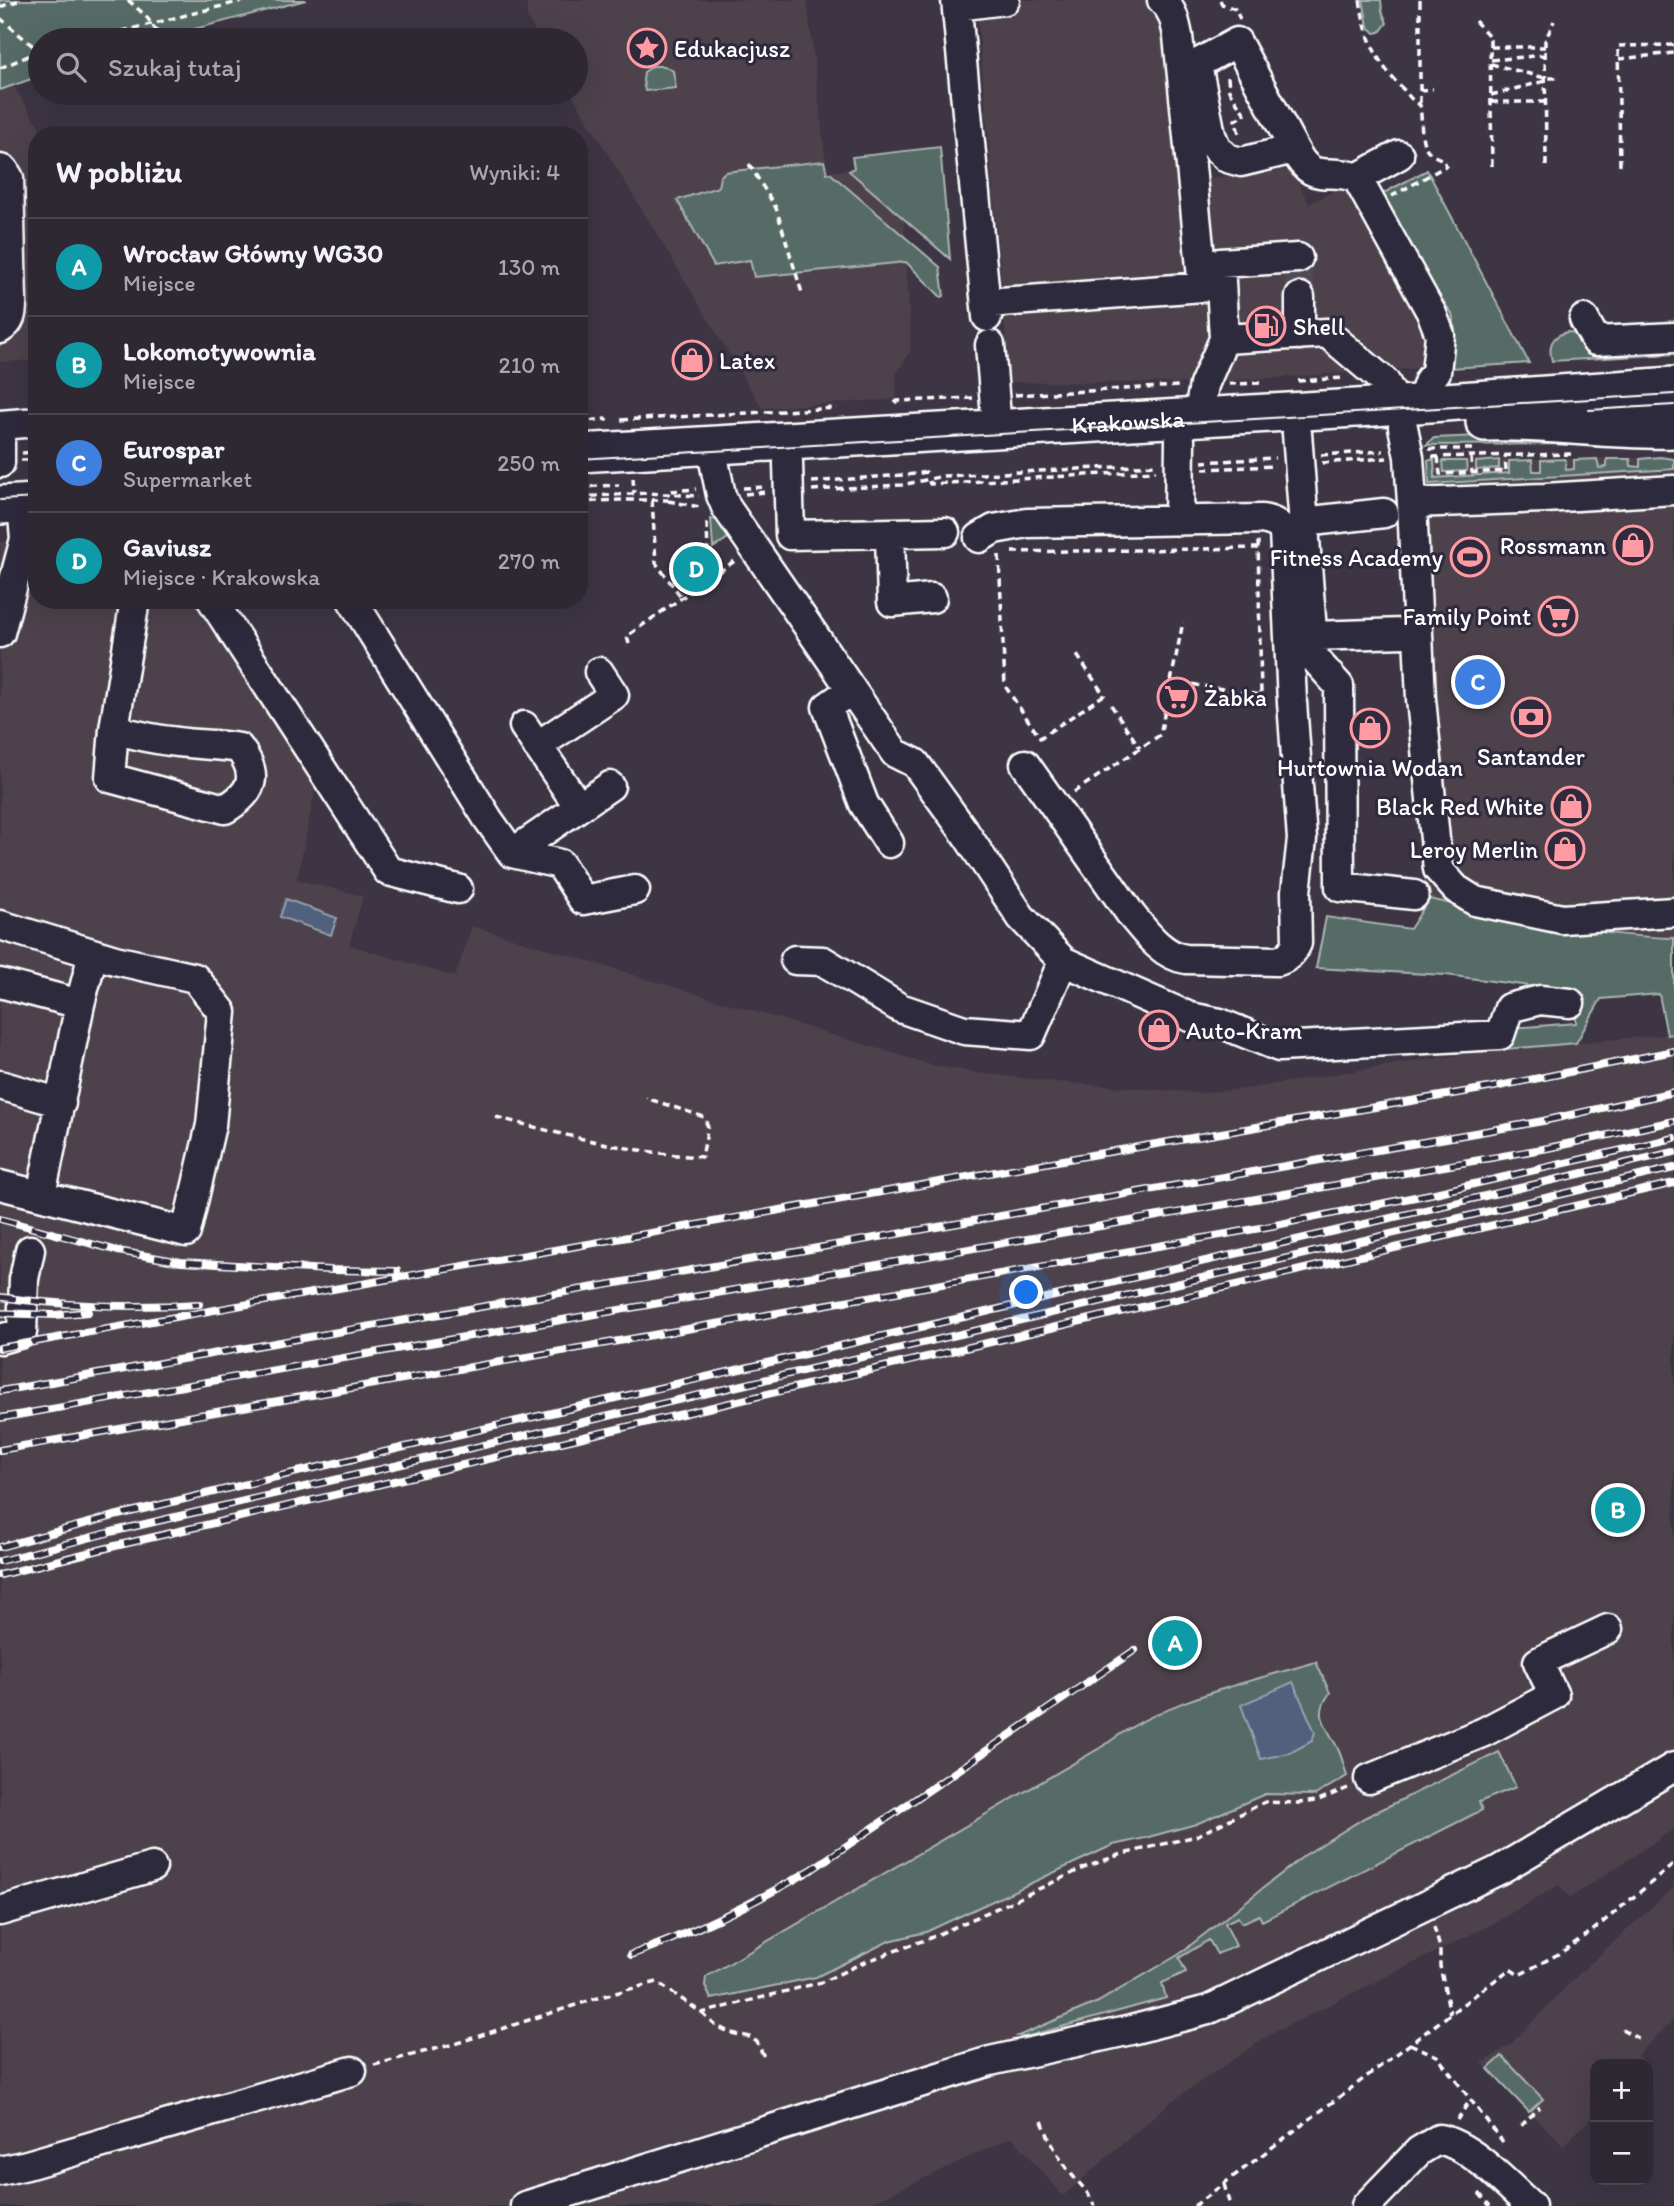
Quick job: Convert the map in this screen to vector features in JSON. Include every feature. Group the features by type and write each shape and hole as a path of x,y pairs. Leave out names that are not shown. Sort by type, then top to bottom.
{"main road":[{"name":"Krakowska","path":"588,475 715,485 788,483 1183,434 1413,422 1674,386"},
{"name":"Krakowska","path":"588,452 1002,412 1296,449 1413,422 1500,439 1674,429"}],"street":[{"path":"1002,412 988,321 957,3 1005,0"},
{"path":"988,321 1203,287 1178,36 1175,18 1170,7 1162,0"},
{"path":"1294,149 1305,168 1318,174 1348,174 1357,178 1432,314 1440,335 1413,422 1409,457 1421,699 1438,869 1456,890 1475,901 1562,919 1674,912"},
{"path":"1357,178 1399,155"},
{"path":"0,169 4,170 9,178 12,317 0,329"},
{"path":"1180,521 1183,434 1224,340 1220,264 1298,258"},
{"path":"1300,297 1300,335"},
{"path":"1584,319 1596,341 1674,337"},
{"path":"1224,340 1327,333 1385,382 1413,422"},
{"path":"1500,439 1540,412 1674,405"},
{"path":"0,463 0,425 28,423"},
{"path":"1296,449 1314,658 1339,686 1340,887 1414,895"},
{"path":"788,483 790,535 945,532"},
{"path":"715,485 726,507 895,753 915,763 1021,917 1063,961 1190,1017 1220,1023 1279,1047 1500,1035 1509,1008 1540,1000 1570,1003"},
{"path":"1412,503 1545,499 1674,490"},
{"path":"0,633 25,539 14,498"},
{"path":"1303,522 1384,513"},
{"path":"989,545 994,529 1027,523 1262,519 1275,522 1284,531 1302,839 1296,892 1297,943 1294,950 1289,957 1278,961 1177,958 1151,938 1132,916 1025,764"},
{"path":"890,534 892,602 932,597"},
{"path":"114,729 146,738 239,748 248,761 252,776 251,787 244,797 225,809 110,778 114,729 134,609"},
{"path":"218,609 388,871 458,889"},
{"path":"358,609 512,853 560,864 583,900 635,890"},
{"path":"1312,636 1404,633"},
{"path":"579,807 530,736 614,695 600,672"},
{"path":"851,690 827,707 864,804 889,843"},
{"path":"512,853 610,786"},
{"path":"0,925 93,954 195,978 222,1013 211,1125 186,1232 0,1185"},
{"path":"41,1195 80,1004 93,954"},
{"path":"795,960 823,961 900,1008 964,1030 1031,1035 1063,961"},
{"path":"0,982 80,1004"},
{"path":"0,1085 61,1103"},
{"path":"0,1339 22,1333 24,1279 30,1250"},
{"path":"1369,1779 1484,1732 1554,1695 1538,1662 1608,1629"},
{"path":"525,2206 990,2061 1208,2010 1499,1870 1674,1767"},
{"path":"0,1911 152,1867"},
{"path":"0,2171 352,2071"},
{"path":"1366,2206 1419,2151 1439,2139 1448,2141 1473,2156 1531,2206"}],"path":[{"path":"0,7 20,0"},
{"path":"128,0 155,28"},
{"path":"140,28 246,0"},
{"path":"1360,0 1372,47 1388,75 1420,105"},
{"path":"1372,207 1446,166 1444,160 1430,156 1425,149 1420,105 1420,0"},
{"path":"0,18 28,41"},
{"path":"1475,21 1490,37 1492,166"},
{"path":"1546,166 1545,41 1555,21"},
{"path":"1620,165 1618,46 1674,45"},
{"path":"1490,47 1545,47"},
{"path":"1619,59 1674,53"},
{"path":"1490,62 1545,55"},
{"path":"0,68 28,56"},
{"path":"1490,62 1545,80"},
{"path":"1228,75 1229,91 1245,114 1235,120 1239,133"},
{"path":"1491,95 1561,78"},
{"path":"1420,90 1433,89"},
{"path":"1491,102 1545,102"},
{"path":"749,164 776,208 802,293"},
{"path":"1297,381 1355,377"},
{"path":"1226,384 1274,383"},
{"path":"895,403 978,398"},
{"path":"642,418 785,410"},
{"path":"1002,412 1296,449 1413,422"},
{"path":"588,421 607,421"},
{"path":"1413,422 1438,457 1440,474 1506,471 1500,439"},
{"path":"1316,463 1413,422"},
{"path":"743,494 788,483 902,485 1183,434"},
{"path":"1438,457 1471,456 1500,439 1572,455 1579,451"},
{"path":"1471,456 1472,473"},
{"path":"1203,469 1277,466"},
{"path":"929,481 930,484 1160,471"},
{"path":"588,497 715,485 927,474"},
{"path":"633,481 634,494"},
{"path":"671,491 715,485"},
{"path":"588,487 619,486"},
{"path":"652,500 656,563 682,598"},
{"path":"588,501 669,500 707,508"},
{"path":"707,518 708,554 721,570"},
{"path":"1171,681 1261,695 1258,531"},
{"path":"989,545 1005,686 1040,738 1104,695 1077,655"},
{"path":"629,644 627,636 754,548"},
{"path":"1010,552 1258,548"},
{"path":"1055,805 1160,735 1183,622"},
{"path":"1111,705 1140,748"},
{"path":"496,1118 589,1142 675,1156 702,1157 708,1126 704,1117 646,1098"},
{"path":"702,2013 821,1982 862,1963 930,1938 1086,1867 1119,1855 1196,1836 1265,1802 1315,1801 1369,1779"},
{"path":"1194,2206 1510,1969 1519,1975 1562,1952 1674,1864"},
{"path":"1440,1948 1440,1966 1450,2014"},
{"path":"352,2071 454,2044 657,1982 715,2025 731,2033 750,2037 757,2042 765,2059"},
{"path":"1622,2029 1640,2039"},
{"path":"1410,2044 1437,2056 1503,2142"},
{"path":"1521,2126 1540,2107"},
{"path":"1042,2121 1049,2140 1092,2198 1094,2206"},
{"path":"1224,2184 1230,2206"},
{"path":"1472,2185 1490,2206"}],"shaded area":[{"path":"527,0 807,0 827,172 901,164 911,349 896,375 896,399 762,408 578,105 588,105 588,28 533,28 527,18"},
{"path":"976,0 1179,0 1200,179 1291,169 1309,204 1347,184 1425,330 1424,368 1190,383 1010,382"},
{"path":"14,87 38,126 28,126 28,360 0,362 0,91"},
{"path":"1674,459 1674,940 1502,930 1426,903 1397,460"},
{"path":"28,541 28,609 209,609 318,775 297,880 363,896 349,945 455,977 472,926 932,1065 1056,1082 1200,1093 1245,1089 1506,1049 1674,1034 1674,1829 1570,1898 1559,1885 1492,1924 1269,2035 1169,2103 1063,2196 1012,2137 864,2206 0,2206 0,542"},
{"path":"1674,1887 1674,2019 1637,2056 1641,2059 1590,2059 1590,2119 1563,2146 1482,2063 1510,2045 1580,1973"}],"green space":[{"path":"0,0 306,0 198,28 28,28 28,80 0,90"},
{"path":"1363,0 1381,0 1387,23 1380,32 1375,33 1368,26"},
{"path":"653,66 664,66 673,71 676,88 645,91 644,72"},
{"path":"940,147 950,259 849,171 854,168 852,157"},
{"path":"824,161 827,173 940,267 944,296 941,297 906,262 754,277 750,260 714,266 677,200 718,187 720,177 725,172"},
{"path":"1427,170 1529,363 1451,368 1449,358 1455,332 1452,314 1432,285 1382,194"},
{"path":"1567,332 1674,344 1674,354 1552,361 1552,342 1557,336"},
{"path":"1479,436 1573,444 1426,445 1434,438"},
{"path":"1565,459 1566,470 1574,469 1574,460 1597,459 1599,468 1607,467 1607,459 1630,459 1631,466 1640,467 1640,459 1674,459 1674,469 1429,484 1428,460 1434,460 1435,478 1509,473 1509,461 1532,460 1533,471 1541,471 1541,460"},
{"path":"1499,460 1499,468 1476,470 1476,462"},
{"path":"1443,461 1466,461 1467,471 1444,472"},
{"path":"711,519 717,520 731,536 713,548"},
{"path":"1429,899 1582,929 1674,938 1674,1034 1667,1035 1659,994 1601,999 1576,1043 1506,1049 1512,1028 1576,1023 1575,992 1446,975 1316,968 1326,917 1410,929"},
{"path":"1316,1662 1330,1693 1322,1708 1322,1715 1347,1776 1315,1795 1265,1794 1196,1824 1113,1845 926,1932 889,1941 816,1977 711,1999 705,1986 706,1977 1105,1745 1128,1729 1206,1694"},
{"path":"1499,1752 1516,1787 1479,1802 1482,1810 1262,1921 1259,1915 1242,1923 1238,1917 1225,1923 1236,1946 1217,1954 1209,1940 1179,1958 1186,1972 1162,1983 1166,1998 1025,2037 1018,2036 1098,2002 1178,1955 1305,1855 1364,1818"},
{"path":"1502,2056 1543,2099 1529,2112 1488,2069"}],"water":[{"path":"286,899 337,918 331,935 280,917"},
{"path":"1293,1682 1315,1732 1312,1741 1290,1753 1261,1759 1241,1705"}],"tunnel":[{"path":"1298,258 1300,297"}],"tram line":[{"path":"588,458 1674,394"},
{"path":"1589,410 1674,405"},
{"path":"0,500 28,498"}],"railway":[{"path":"0,1348 1097,1154 1494,1087 1674,1051"},
{"path":"0,1391 1543,1121 1674,1092"},
{"path":"0,1418 1548,1148 1674,1121"},
{"path":"0,1450 1266,1227 1435,1193 1674,1138"},
{"path":"0,1547 276,1477 1674,1152"},
{"path":"0,1561 115,1531 1674,1168"},
{"path":"0,1575 1674,1183"},
{"path":"0,1219 118,1251 181,1262 397,1271"},
{"path":"0,1297 100,1305 199,1304"},
{"path":"0,1313 55,1315 88,1312"},
{"path":"631,1955 723,1917 811,1870 1135,1650"}],"place":[{"name":"Edukacjusz","path":"647,48"},
{"name":"Shell","path":"1266,326"},
{"name":"Latex","path":"692,360"},
{"name":"Rossmann","path":"1633,545"},
{"name":"Fitness Academy","path":"1470,557"},
{"name":"Gaviusz","path":"696,569"},
{"name":"Family Point","path":"1558,616"},
{"name":"Eurospar","path":"1478,682"},
{"name":"Żabka","path":"1177,697"},
{"name":"Santander","path":"1531,717"},
{"name":"Hurtownia Wodan","path":"1370,728"},
{"name":"Black Red White","path":"1571,806"},
{"name":"Leroy Merlin","path":"1565,849"},
{"name":"Auto-Kram","path":"1159,1030"},
{"name":"Lokomotywownia","path":"1618,1510"},
{"name":"Wrocław Główny WG30","path":"1175,1643"}]}
